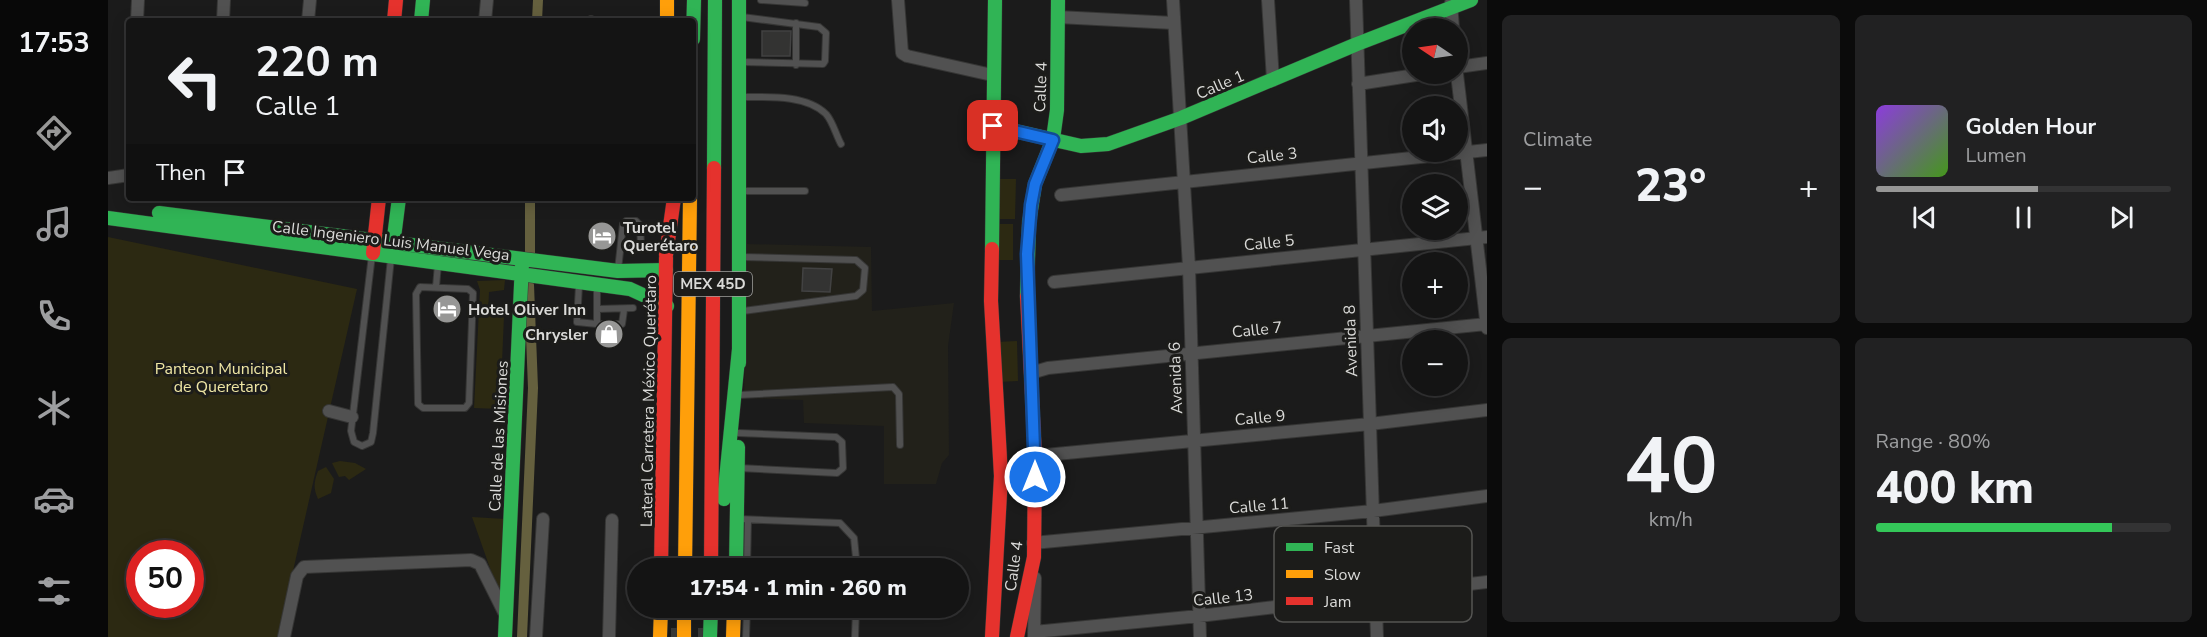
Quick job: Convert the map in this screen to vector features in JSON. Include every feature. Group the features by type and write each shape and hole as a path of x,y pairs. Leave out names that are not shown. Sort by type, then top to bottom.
{"main road":[{"path":"394,18 396,0"},
{"path":"421,18 423,0"},
{"path":"667,0 667,18"},
{"path":"688,0 691,18"},
{"path":"694,0 694,18"},
{"name":"MEX 45D","path":"712,558 715,0"},
{"path":"739,0 738,468 743,519 742,558"},
{"name":"Calle 4","path":"992,637 1001,476 991,301 992,75 995,0"},
{"name":"Calle 4","path":"1017,637 1034,550 1035,456 1027,293 1029,223 1035,184 1053,140 1057,110 1058,0"},
{"name":"Calle 1","path":"993,126 1094,147 1181,118 1451,4 1471,0"},
{"path":"373,248 379,201"},
{"path":"392,250 399,201"},
{"name":"Lateral Carretera México Querétaro","path":"661,558 667,306 666,201"},
{"path":"666,255 674,201"},
{"name":"MEX 45D","path":"685,558 690,201"},
{"name":"Calle Ingeniero Luis Manuel Vega","path":"108,206 373,248"},
{"name":"Calle Ingeniero Luis Manuel Vega","path":"108,218 392,250 523,258 618,271 666,270"},
{"name":"Calle Ingeniero Luis Manuel Vega","path":"392,250 438,263 630,289 667,306"},
{"name":"Calle de las Misiones","path":"505,637 523,258"},
{"path":"714,558 725,493 739,349"},
{"path":"661,618 661,637 671,636"},
{"path":"684,618 684,637"},
{"path":"710,637 711,618"},
{"path":"719,637 733,637 734,618"}],"street":[{"path":"137,18 138,0"},
{"path":"223,18 224,0"},
{"path":"308,18 310,0"},
{"path":"485,18 487,0"},
{"path":"898,0 903,53 907,56 992,75"},
{"name":"Avenida 6","path":"1173,0 1186,181 1200,637"},
{"path":"1268,0 1273,80"},
{"name":"Avenida 8","path":"1356,0 1374,526"},
{"path":"1058,17 1174,23"},
{"path":"1468,66 1487,63"},
{"path":"1358,84 1402,77"},
{"name":"Calle 3","path":"1468,153 1487,150"},
{"name":"Calle 3","path":"1061,195 1402,159"},
{"path":"1468,159 1482,238 1487,325"},
{"path":"108,178 126,175"},
{"name":"Calle 5","path":"1054,282 1364,248 1482,238"},
{"name":"Calle 7","path":"1031,373 1048,368 1190,352 1367,334 1487,325"},
{"name":"Calle 9","path":"1035,456 1194,439 1370,424 1487,410"},
{"path":"329,411 352,417"},
{"name":"Calle 11","path":"1034,550 1197,527 1373,511 1487,496"},
{"path":"536,637 543,519"},
{"path":"609,637 612,520"},
{"path":"1034,550 1036,586 1034,634"},
{"name":"Calle de las Misiones","path":"284,637 297,576 304,567 474,561 483,568 506,615"},
{"name":"Calle 13","path":"1472,584 1487,582"},
{"name":"Calle 13","path":"1034,634 1274,608"},
{"name":"Avenida 8","path":"1377,622 1377,637"}],"lane":[{"path":"761,0 805,3"},
{"path":"738,62 823,64 826,33 819,27 739,17"},
{"path":"796,23 796,65"},
{"path":"739,97 766,97 814,105 828,116 841,144"},
{"path":"739,191 805,191"},
{"path":"618,271 623,224 626,221 636,221 640,225 642,243 639,246 621,247"},
{"path":"373,248 351,431 354,442 362,446 371,442 392,250"},
{"path":"739,257 856,260 865,268 863,290 856,297 739,311"},
{"path":"436,287 438,263"},
{"path":"579,282 577,321 622,324 624,310"},
{"path":"597,284 597,324"},
{"path":"420,287 436,287 468,289 473,293 469,403 465,408 423,408 418,404 416,294 420,287"},
{"path":"597,309 633,308"},
{"path":"739,394 892,387 899,394 900,445"},
{"path":"738,433 836,437 843,441 843,468 837,473 738,468"},
{"path":"743,519 840,523 854,538 856,558"},
{"path":"746,637 747,618"},
{"path":"855,637 856,618"}],"shaded area":[{"path":"747,244 871,247 872,311 954,303 948,346 949,455 942,463 936,484 884,484 884,426 804,423 803,400 744,398"}],"green space":[{"path":"998,179 1016,179 1015,219 998,219"},
{"path":"998,224 1013,224 1013,260 997,260"},
{"name":"Panteon Municipal de Queretaro","path":"108,237 357,289 278,637 108,637"},
{"path":"505,280 504,290 489,292 488,313 504,316 500,409 474,408 480,290 477,281"},
{"path":"1017,341 1018,381 998,382 996,342"},
{"path":"340,461 355,463 366,469 349,480 345,476 339,477 332,463"},
{"path":"326,467 334,479 331,493 318,499 315,488 316,478 318,471"},
{"path":"472,517 505,519 503,588 497,588"}],"building":[{"path":"762,31 791,31 790,56 762,56"},
{"path":"803,268 832,269 830,292 802,291"}],"waterway":[{"path":"537,18 538,0"},
{"path":"530,201 530,253"},
{"path":"522,637 533,388 529,285"}],"tunnel":[{"path":"671,637 719,637"}],"traffic: fast":[{"path":"421,18 423,0"},
{"path":"694,0 694,18"},
{"path":"714,168 715,0"},
{"path":"739,0 739,363"},
{"path":"992,249 995,0"},
{"path":"1027,296 1029,223 1035,184 1053,139 1057,110 1058,0"},
{"path":"993,126 1081,146 1108,144 1181,118 1357,44 1471,0"},
{"path":"392,253 399,201"},
{"path":"159,213 618,271 666,270"},
{"path":"108,218 630,289 667,306"},
{"path":"505,637 522,263"},
{"path":"724,499 739,349"},
{"path":"736,558 738,447"},
{"path":"710,637 711,618"}],"traffic: slow":[{"path":"667,0 667,18"},
{"path":"685,558 690,201"},
{"path":"660,637 661,618"},
{"path":"684,618 684,637"},
{"path":"733,637 734,618"}],"traffic: jam":[{"path":"394,18 396,0"},
{"path":"711,558 714,168"},
{"path":"373,253 379,201"},
{"path":"666,255 674,201"},
{"path":"992,249 991,301 1001,476 992,637"},
{"path":"661,558 666,258"},
{"path":"1017,637 1034,557 1035,456 1027,296"}],"place":[{"name":"Turotel Querétaro","path":"602,236"},
{"name":"Hotel Oliver Inn","path":"447,309"},
{"name":"Chrysler","path":"609,334"}],"route":[{"path":"993,126 1053,140 1035,184 1027,254 1035,477"}]}
